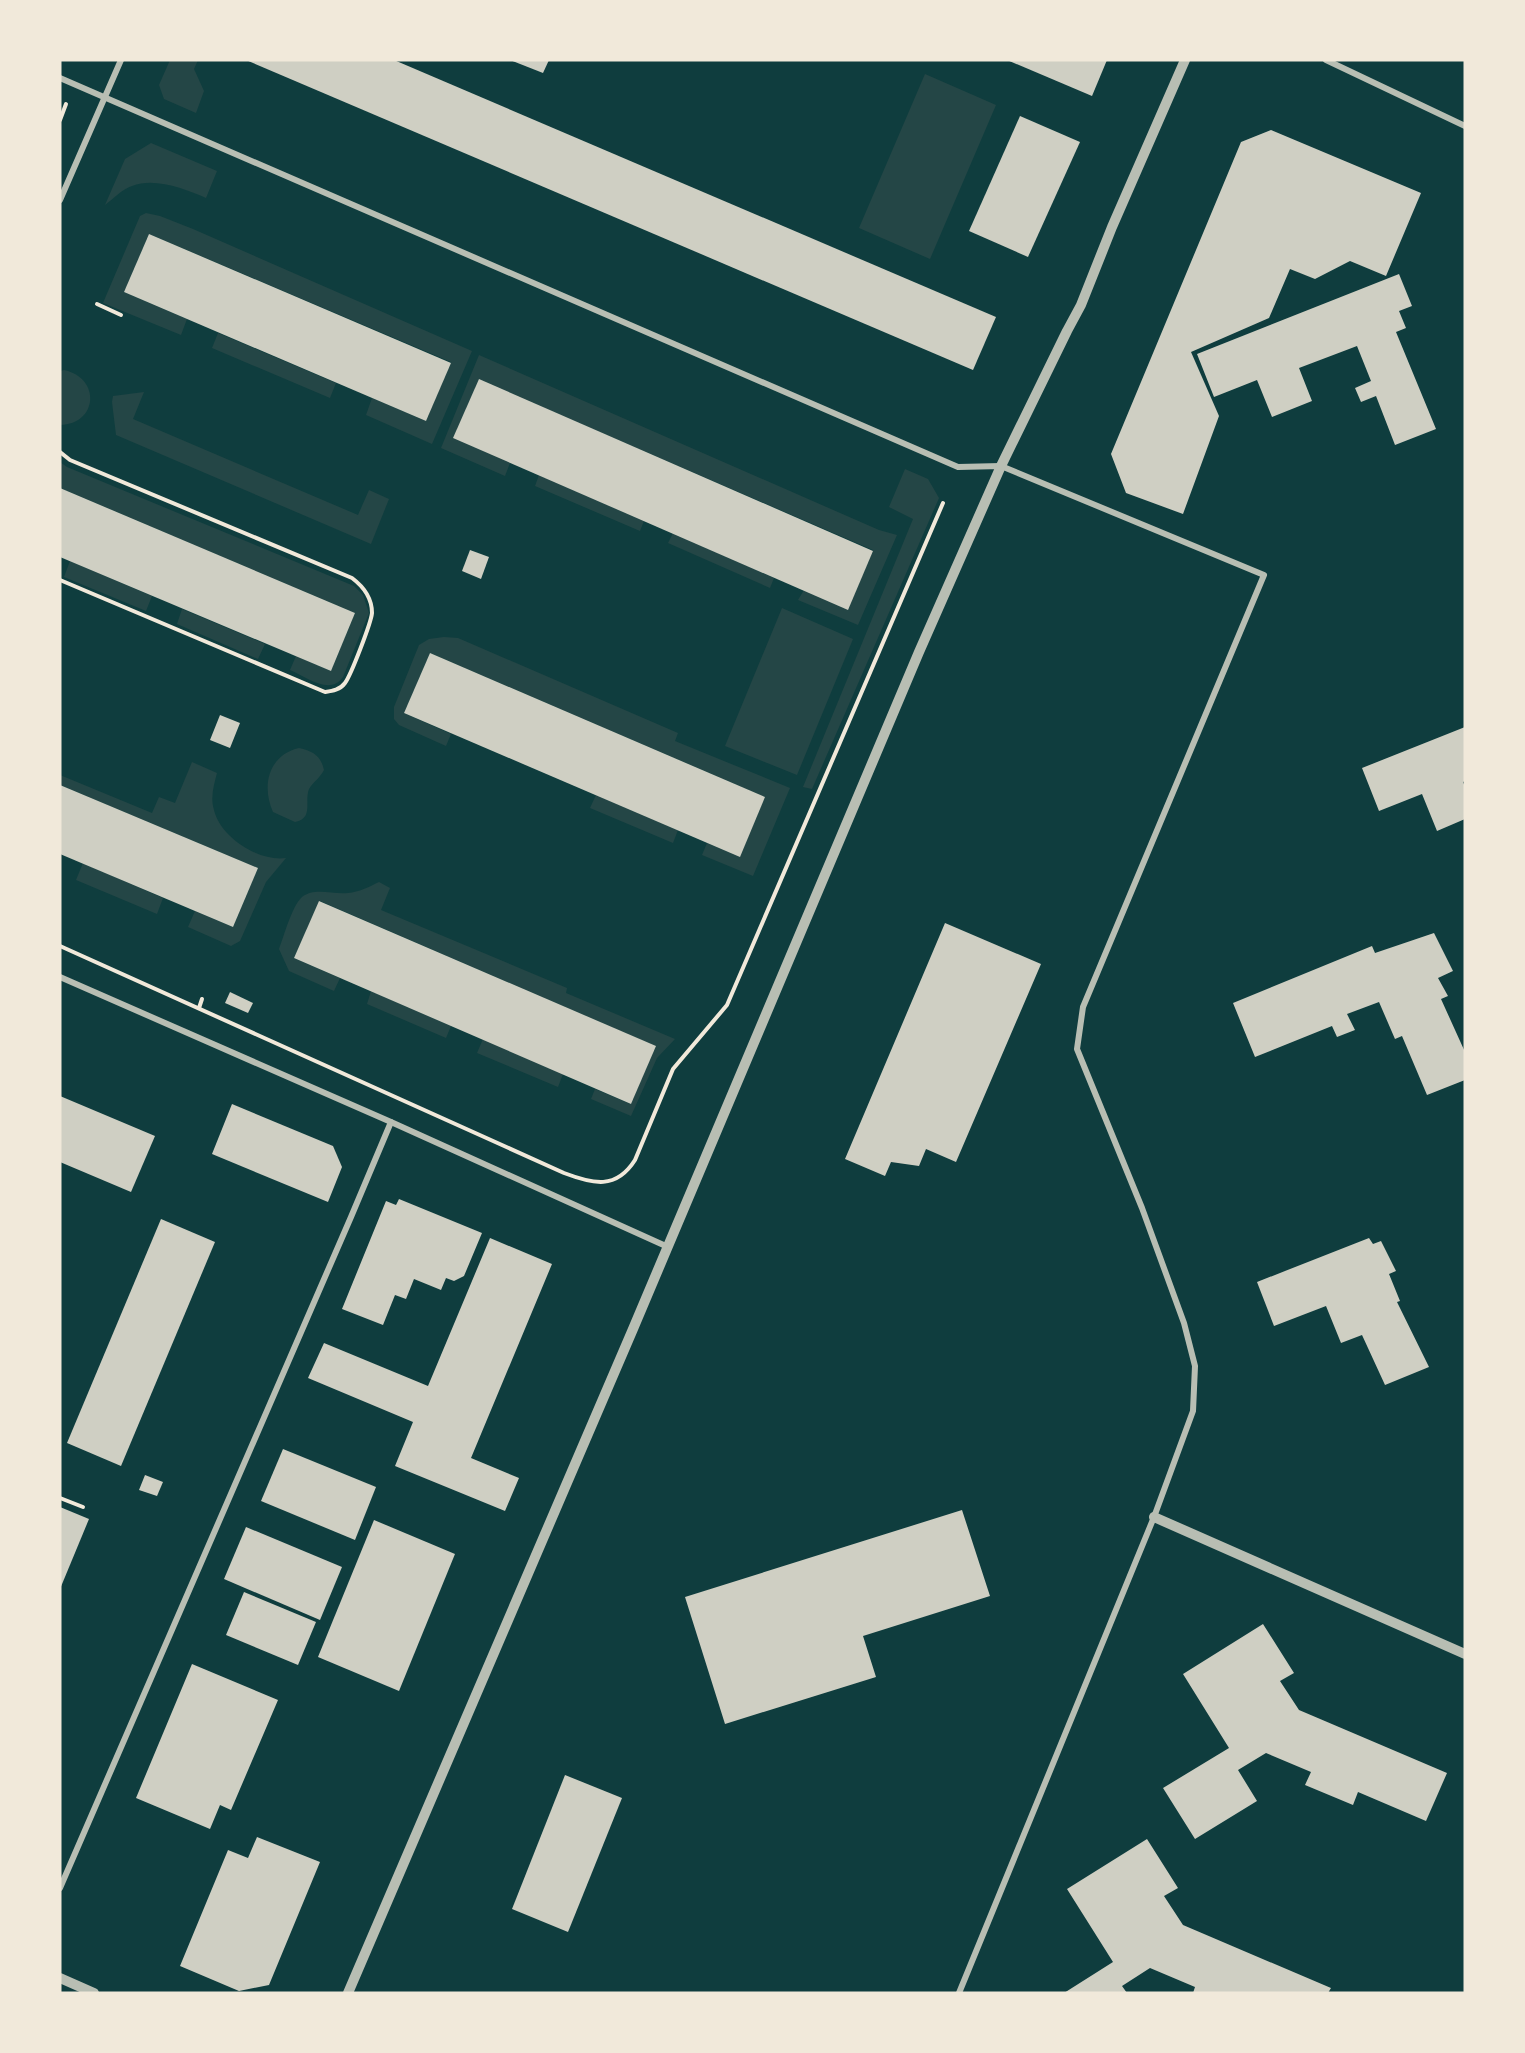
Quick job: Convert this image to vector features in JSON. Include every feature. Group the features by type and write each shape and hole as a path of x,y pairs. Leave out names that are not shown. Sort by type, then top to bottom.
{"street":[{"path":"60,200 121,60"},
{"path":"348,1993 668,1247 919,652 1001,466 1066,331 1081,305 1112,227 1185,60"},
{"path":"1326,60 1465,126"},
{"path":"60,78 958,467 1001,466 1264,575 1083,1006 1077,1049 1146,1219 1184,1323 1195,1366 1193,1411 1154,1517 959,1993"},
{"path":"60,977 391,1122 668,1247"},
{"path":"60,1887 391,1122"},
{"path":"1154,1517 1465,1654"},
{"path":"60,1978 94,1993"}],"path":[{"path":"60,120 66,104"},
{"path":"97,304 121,315"},
{"path":"60,452 70,460 352,578 364,586 372,614 345,683 337,690 325,692 60,580"},
{"path":"60,946 564,1173 585,1181 601,1183 620,1175 635,1160 673,1070 727,1005 943,503"},
{"path":"199,1008 202,999"},
{"path":"60,1498 83,1507"}],"shaded area":[{"path":"170,60 198,60 194,69 204,91 196,113 164,99 159,85"},
{"path":"925,74 996,105 930,259 859,228"},
{"path":"151,143 217,171 206,198 179,188 150,183 128,187 105,205 125,159"},
{"path":"146,213 193,229 472,351 432,444 366,415 372,398 426,421 451,362 149,234 124,292 187,319 181,335 103,303 140,216"},
{"path":"218,333 336,383 330,398 212,348"},
{"path":"479,355 879,530 897,535 858,625 798,600 804,590 848,609 873,550 479,380 510,463 505,476 441,448"},
{"path":"64,370 76,375 84,382 89,391 90,400 88,409 82,417 73,423 60,425 60,371"},
{"path":"144,392 133,419 358,515 369,490 389,499 371,544 116,435 113,396"},
{"path":"60,462 67,467 354,586 363,595 369,613 343,677 332,685 325,685 290,670 296,656 331,671 355,613 60,488"},
{"path":"905,469 928,479 939,498 812,789 803,787 913,519 889,507"},
{"path":"539,475 644,521 640,531 535,486"},
{"path":"673,533 774,578 770,588 668,543"},
{"path":"70,561 152,596 146,611 64,577"},
{"path":"782,608 853,639 797,775 725,746"},
{"path":"182,609 265,644 258,659 177,624"},
{"path":"458,638 678,733 675,741 790,788 753,876 702,855 707,843 740,856 765,797 430,653 404,713 451,734 446,746 399,725 394,719 394,707 419,645 429,639"},
{"path":"299,748 316,755 324,770 309,789 304,817 295,822 273,812 269,802 268,782 274,764 281,757"},
{"path":"192,762 217,773 213,805 218,820 232,838 253,852 275,858 286,858 266,882 240,941 231,946 188,927 195,911 233,927 258,868 60,785 60,775 152,813 159,797 175,803"},
{"path":"596,795 678,830 673,843 590,808"},
{"path":"83,863 163,898 157,914 76,880"},
{"path":"379,882 390,888 381,910 567,988 566,993 675,1039 657,1058 631,1116 591,1099 595,1089 631,1104 655,1046 320,901 294,958 340,978 334,991 289,971 279,949 292,914 302,897 313,892 352,892"},
{"path":"371,991 451,1026 446,1038 367,1004"},
{"path":"483,1039 563,1074 558,1087 477,1053"}],"building":[{"path":"246,60 394,60 996,317 973,370"},
{"path":"510,60 549,60 543,73"},
{"path":"1007,60 1107,60 1092,96"},
{"path":"1020,116 1080,142 1028,257 969,231"},
{"path":"1271,130 1421,193 1386,276 1350,261 1315,279 1290,269 1269,318 1191,352 1219,416 1183,514 1126,493 1111,454 1241,142"},
{"path":"149,234 451,363 426,421 124,292"},
{"path":"1399,274 1412,306 1399,311 1406,328 1396,332 1436,429 1395,445 1376,396 1361,402 1355,388 1371,381 1357,346 1299,368 1312,401 1272,417 1257,380 1214,397 1197,354"},
{"path":"479,379 873,551 848,610 453,438"},
{"path":"60,488 355,613 331,671 60,557"},
{"path":"470,550 489,557 481,579 462,571"},
{"path":"430,653 765,797 740,857 404,713"},
{"path":"220,715 240,723 230,748 210,740"},
{"path":"1465,727 1465,781 1463,782 1465,819 1437,831 1422,794 1379,811 1362,768"},
{"path":"60,785 258,868 233,927 60,854"},
{"path":"319,901 656,1046 631,1104 294,958"},
{"path":"945,923 1041,964 956,1162 926,1149 919,1166 891,1162 885,1176 845,1159"},
{"path":"1434,933 1453,971 1438,978 1448,996 1441,999 1465,1052 1465,1080 1427,1095 1402,1036 1395,1039 1379,1002 1347,1014 1355,1030 1337,1037 1332,1026 1255,1057 1233,1003 1372,946 1375,953"},
{"path":"230,992 253,1003 248,1013 225,1003"},
{"path":"60,1096 155,1136 131,1192 60,1162"},
{"path":"232,1104 333,1146 342,1167 328,1202 212,1154"},
{"path":"399,1199 482,1233 464,1276 454,1281 446,1278 441,1290 414,1279 406,1299 395,1295 383,1325 342,1309 386,1201 396,1205"},
{"path":"161,1219 215,1242 121,1466 67,1443"},
{"path":"490,1238 552,1264 471,1458 519,1478 505,1511 395,1466 413,1422 308,1378 324,1343 428,1386"},
{"path":"1369,1238 1373,1244 1381,1241 1396,1271 1389,1274 1400,1301 1397,1302 1429,1367 1385,1385 1362,1335 1341,1343 1326,1306 1274,1326 1257,1282"},
{"path":"283,1449 376,1487 355,1540 261,1501"},
{"path":"145,1475 163,1482 157,1496 139,1490"},
{"path":"60,1507 89,1519 60,1589"},
{"path":"962,1510 990,1596 863,1636 876,1677 725,1724 685,1597"},
{"path":"374,1520 455,1554 399,1691 318,1657"},
{"path":"246,1527 342,1567 320,1620 224,1579"},
{"path":"244,1592 316,1622 298,1665 226,1635"},
{"path":"1263,1624 1294,1673 1280,1681 1299,1710 1447,1773 1426,1821 1358,1792 1353,1805 1305,1785 1311,1772 1266,1753 1238,1770 1257,1801 1195,1839 1163,1788 1229,1748 1183,1674"},
{"path":"192,1664 278,1700 231,1810 220,1805 210,1829 136,1798"},
{"path":"565,1775 622,1798 568,1932 512,1909"},
{"path":"257,1837 320,1862 269,1985 239,1991 180,1966 228,1850 248,1858"},
{"path":"1147,1839 1178,1888 1164,1896 1183,1925 1331,1988 1328,1993 1193,1993 1195,1987 1150,1968 1122,1986 1127,1993 1064,1993 1113,1962 1067,1889"}]}
